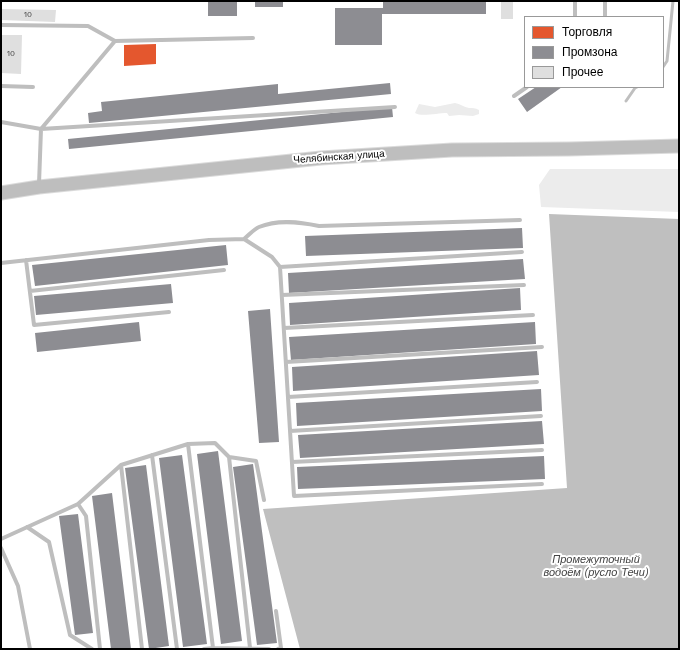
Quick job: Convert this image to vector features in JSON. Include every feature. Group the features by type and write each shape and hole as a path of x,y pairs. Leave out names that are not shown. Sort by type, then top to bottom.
{"main road":[{"name":"Челябинская улица","path":"1,193 39,187 321,158 452,150 679,146"}],"lane":[{"path":"574,16 575,1"},
{"path":"605,1 605,16"},
{"path":"1,25 88,26 115,41 253,38"},
{"path":"39,187 41,129 115,41"},
{"path":"1,86 33,86"},
{"path":"514,96 526,88"},
{"path":"1,122 41,129 395,107"},
{"path":"244,239 259,227 276,223 296,222 319,226 520,220"},
{"path":"1,263 209,240 244,239 272,257 280,267 294,496 542,484"},
{"path":"280,267 522,252"},
{"path":"26,260 34,325 169,312"},
{"path":"30,291 224,270"},
{"path":"282,295 524,285"},
{"path":"284,328 533,315"},
{"path":"286,362 542,347"},
{"path":"288,397 537,382"},
{"path":"290,431 541,416"},
{"path":"1,539 78,504 121,465 188,444 215,442 229,457 250,648"},
{"path":"188,444 213,648"},
{"path":"292,462 542,450"},
{"path":"152,455 177,649"},
{"path":"229,457 256,461 264,500"},
{"path":"121,465 142,649"},
{"path":"78,504 86,516 100,649"},
{"path":"27,527 49,542 70,634 92,649"},
{"path":"1,548 18,586 30,649"},
{"path":"276,611 280,649"},
{"path":"204,649 269,649"}],"shaded area":[{"path":"455,103 467,108 478,109 479,114 473,116 449,116 447,113 425,115 415,113 419,104 435,107"},
{"path":"550,169 679,169 679,212 541,207 539,185"}],"water":[{"name":"Промежуточный водоём (русло Течи)","path":"549,214 679,219 679,649 300,649 263,509 567,488"}],"building: Торговля":[{"path":"156,44 156,64 124,66 124,45"}],"building: Промзона":[{"path":"208,1 237,1 237,16 208,16"},
{"path":"255,1 283,1 283,7 255,7"},
{"path":"383,1 486,1 486,14 382,14 382,45 335,45 335,8 383,8"},
{"path":"390,83 391,94 89,123 88,113 102,111 101,102 278,84 278,94"},
{"path":"534,88 561,88 527,112 518,99"},
{"path":"392,107 393,117 69,149 68,139"},
{"path":"522,228 523,248 306,256 305,236"},
{"path":"226,245 228,265 35,286 32,265"},
{"path":"523,259 525,279 289,293 288,273"},
{"path":"171,284 173,303 36,315 34,296"},
{"path":"520,288 521,310 290,325 289,303"},
{"path":"270,309 279,442 259,443 248,311"},
{"path":"139,322 141,341 37,352 35,333"},
{"path":"535,322 536,344 291,360 289,337"},
{"path":"537,351 539,375 293,391 292,367"},
{"path":"541,389 542,411 297,426 296,403"},
{"path":"542,421 544,444 300,458 298,435"},
{"path":"218,451 242,641 221,644 197,454"},
{"path":"182,455 207,644 183,647 159,458"},
{"path":"544,456 545,479 298,489 297,467"},
{"path":"253,464 277,643 257,645 233,467"},
{"path":"146,465 169,646 149,649 125,468"},
{"path":"112,493 131,649 111,649 92,496"},
{"path":"78,514 93,633 75,635 59,516"}],"building: Прочее":[{"path":"501,1 513,1 513,19 501,19"},
{"path":"1,9 56,10 55,22 1,20"},
{"path":"1,35 22,35 21,74 1,73"}],"waterway":[{"path":"664,66 667,61 673,1"},
{"path":"626,101 635,88"}]}
